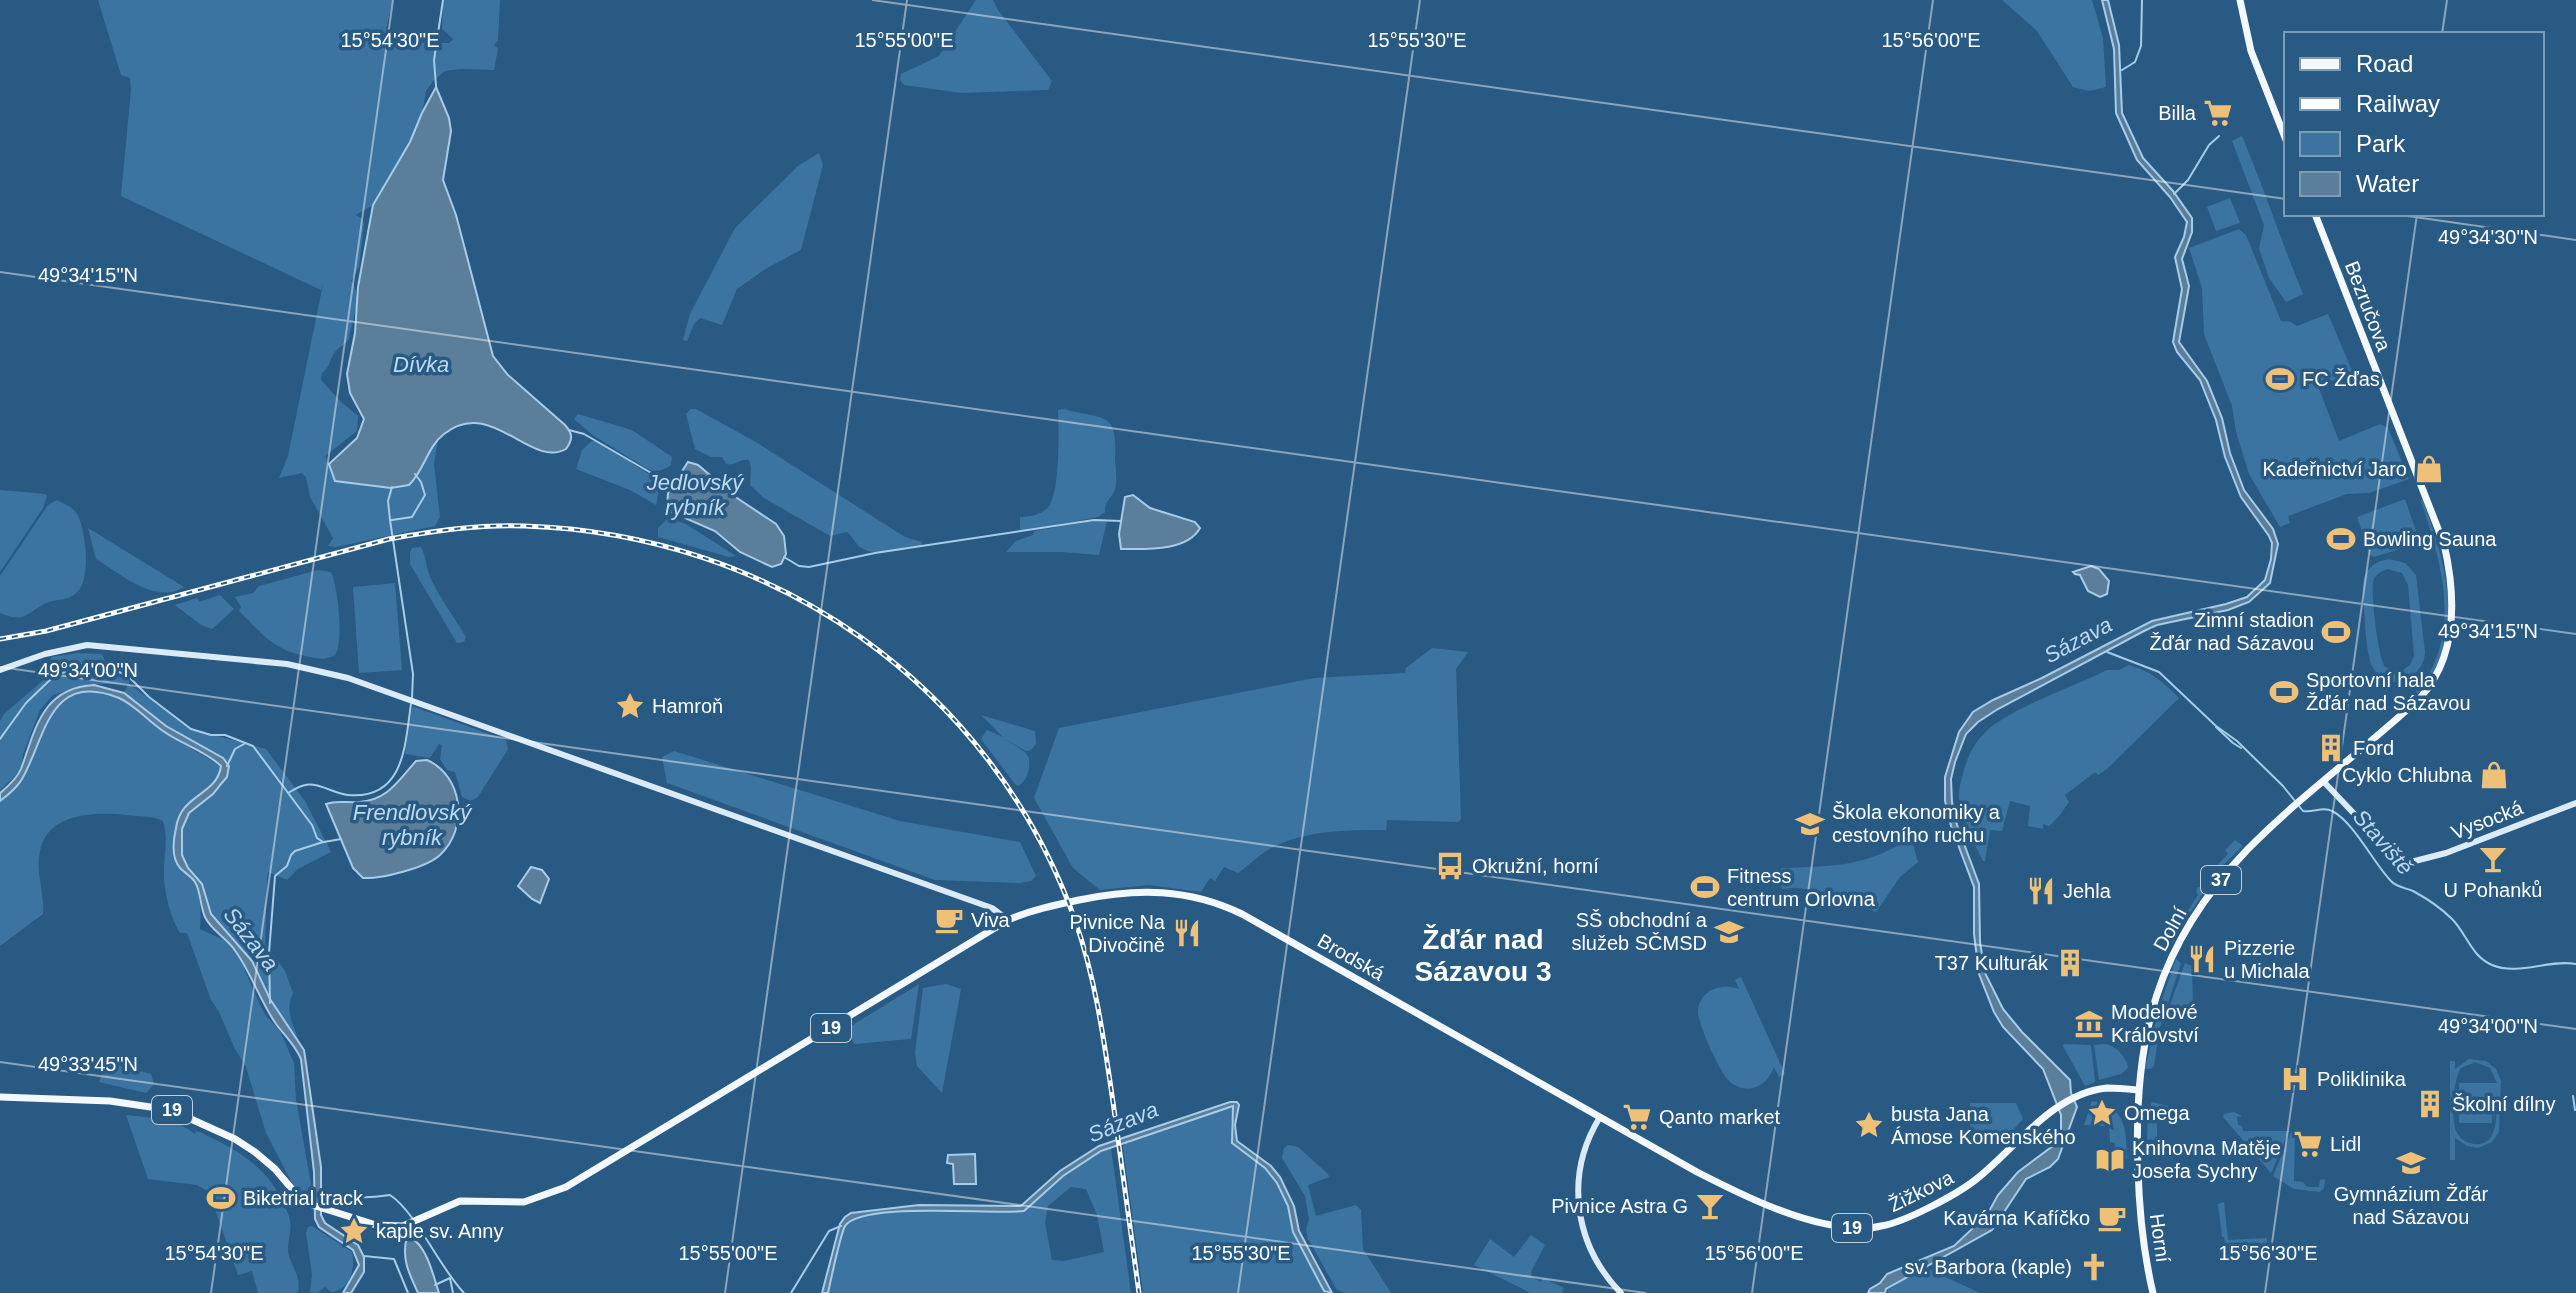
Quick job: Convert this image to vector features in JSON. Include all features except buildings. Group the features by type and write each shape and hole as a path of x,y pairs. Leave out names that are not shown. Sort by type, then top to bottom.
{"main road":[{"path":"2240,0 2251,51 2284,135"},
{"name":"Bezručova","path":"2316,216 2444,544 2450,574 2451,614 2446,653 2432,685 2411,707 2323,781"},
{"name":"Dolní","path":"2138,1090 2148,1022 2180,941 2216,886 2249,849 2323,781"},
{"name":"Brodská","path":"1008,920 1051,906 1128,891 1159,891 1202,898 1228,907 1697,1172"},
{"name":"19","path":"0,1097 110,1101 171,1110 235,1139 255,1152 275,1169 297,1197 313,1206 376,1225 403,1226 460,1201 524,1202 566,1187 1008,920"},
{"name":"Žižkova","path":"1697,1172 1743,1194 1816,1222 1845,1227 1879,1227 1907,1217 1965,1188 1999,1160 2035,1123 2075,1099 2103,1089 2138,1090"},
{"name":"Horní","path":"2138,1090 2140,1212 2153,1293"}],"street":[{"path":"0,670 45,654 87,645 287,664 320,670 992,908 1008,920"},
{"name":"Vysocká","path":"2323,781 2398,860 2405,858 2407,863 2460,848 2576,803"},
{"path":"1600,1117 1584,1151 1577,1185 1578,1213 1594,1258 1621,1293"}],"green space":[{"path":"98,0 393,0 386,29 392,34 415,42 449,43 453,39 442,29 443,0 500,0 494,70 445,71 433,81 426,91 422,113 410,142 373,205 356,215 364,224 359,267 351,281 355,288 356,309 349,339 335,352 321,380 358,416 357,431 325,456 335,481 391,488 409,485 438,439 434,464 440,517 435,526 336,547 328,546 333,538 310,497 306,477 302,473 279,478 288,456 323,284 321,290 121,196 130,78 121,75"},
{"path":"976,0 993,0 1052,81 1048,90 962,93 904,85 900,80 901,74 939,56"},
{"path":"2002,0 2092,0 2103,38 2106,87 2089,91 2073,87 2037,31"},
{"path":"2242,136 2303,294 2286,302 2269,278 2259,248 2264,225 2232,141"},
{"path":"819,153 823,165 801,250 737,289 722,325 700,318 687,341 683,340 690,314 735,228 798,166"},
{"path":"2230,198 2240,223 2216,231 2207,207"},
{"name":"FC Žďas","path":"2239,229 2246,235 2281,321 2297,326 2328,314 2353,373 2318,386 2339,441 2380,424 2388,428 2409,479 2369,493 2347,494 2288,516 2290,523 2280,527 2249,474 2236,432 2232,406 2204,334 2202,288 2189,248"},
{"path":"691,409 754,441 905,537 922,542 921,546 890,552 866,550 847,532 830,536 764,498 750,485 749,460 726,464 722,457 711,457 695,449 686,414"},
{"path":"1058,410 1097,416 1110,424 1115,442 1115,489 1105,512 1098,517 1024,531 1020,529 1020,517 1043,512 1053,498 1058,460"},
{"path":"578,414 632,430 672,457 671,465 658,471 646,468 594,436 574,419"},
{"path":"592,441 652,476 658,489 656,505 630,490 576,469 582,450"},
{"path":"0,490 47,496 43,508 0,572"},
{"path":"2405,499 2420,543 2374,557 2370,555 2357,517"},
{"path":"2422,499 2446,583 2446,637 2438,663 2423,687 2401,709 2431,671 2441,644 2444,624 2439,561"},
{"path":"57,500 73,509 80,521 86,553 82,585 70,597 48,602 24,616 0,613 0,576 48,505"},
{"path":"668,518 686,524 736,556 729,557 658,537 658,528"},
{"path":"1105,519 1099,555 1006,552 1016,541 1033,535 1034,531"},
{"path":"88,528 184,587 173,592 162,592 127,579 96,559"},
{"path":"421,547 430,577 466,637 464,642 457,643 410,564 412,548"},
{"path":"2383,560 2405,563 2416,575 2425,652 2419,670 2396,682 2388,681 2373,668 2367,641 2363,582 2370,568","holes":["2387,569 2402,573 2408,585 2414,656 2410,665 2400,672 2385,667 2382,661 2373,589 2374,580 2382,571"]},
{"path":"318,570 331,572 340,627 335,655 321,659 287,651 270,641 239,611 241,607 235,597 253,593 259,586"},
{"path":"395,583 402,670 359,673 353,587"},
{"path":"220,595 234,609 212,629 201,625 175,605 197,598 199,602"},
{"path":"1432,648 1468,652 1456,669 1461,819 1458,822 1387,820 1386,830 1341,831 1295,838 1268,850 1238,873 1224,867 1215,881 1210,878 1201,892 1149,885 1100,890 1073,868 1034,798 1059,728 1314,678 1405,673 1406,668"},
{"path":"102,654 111,675 129,680 129,684 191,729 266,749 305,801 331,852 298,869 287,880 268,872 265,944 285,971 293,993 290,1011 299,1040 270,999 252,961 211,914 202,884 188,868 182,855 182,829 189,813 213,794 227,777 229,768 223,758 166,726 124,693 128,684 89,684 53,695 40,710 23,754 21,771 0,790 0,721 4,714 54,671 51,657"},
{"path":"2129,665 2144,670 2179,698 2107,769 2098,775 2095,772 2065,795 2069,802 2049,826 2043,824 2043,829 2028,826 2030,806 2010,801 2002,831 1990,830 1983,861 1965,822 1959,795 1967,761 1977,742 1991,727 2016,711 2107,670 2119,670"},
{"path":"91,691 121,699 163,732 221,766 213,783 181,814 175,836 175,855 179,866 196,885 200,929 226,941 237,952 260,1005 280,1031 294,1063 296,1100 311,1196 305,1196 293,1185 266,1133 246,1067 211,1000 187,933 180,933 174,921 165,885 166,835 163,821 150,817 103,814 77,817 55,827 46,835 39,856 43,914 0,946 0,801 22,779 54,711 75,694"},
{"path":"414,707 506,740 508,749 478,797 471,801 462,797 455,772 447,770 440,759 442,745 439,744 430,758 405,754"},
{"path":"981,715 1035,731 1036,744 1031,750 1026,751 1005,739 1029,758 1028,774 1018,786 981,739 987,730 1003,737"},
{"path":"674,751 900,821 1020,842 1036,876 1031,881 1020,883 935,880 667,783 662,757"},
{"path":"2235,840 2243,846 2220,868 2168,951 2164,949 2167,934 2179,922 2178,917 2184,917 2198,895 2198,887 2204,887 2219,868 2218,864 2228,854 2225,850"},
{"path":"1902,843 1913,845 1918,862 1900,877 1876,912 1818,891 1782,889 1777,871 1782,868 1858,861"},
{"path":"2176,959 2181,963 2160,1028 2154,1065 2151,1069 2145,1069 2159,1008"},
{"path":"2185,963 2192,966 2193,1009 2171,1011 2170,1005"},
{"path":"1741,977 1785,1074 1779,1077 1774,1067 1763,1083 1750,1089 1735,1085 1726,1077 1711,1049 1698,1013 1706,994 1718,988 1739,989 1735,980"},
{"path":"919,984 911,1039 854,1044 848,1028"},
{"path":"946,984 961,989 942,1093 917,1066 915,1053 923,988"},
{"path":"2064,1044 2091,1045 2095,1082 2085,1086"},
{"path":"2106,1044 2120,1053 2128,1068 2121,1074 2099,1080 2094,1045"},
{"path":"2469,1059 2486,1061 2496,1069 2501,1081 2499,1132 2492,1142 2478,1148 2467,1146 2455,1138 2455,1160 2450,1160 2450,1061 2455,1061 2455,1069","holes":["2475,1062 2490,1068 2497,1083 2459,1083 2459,1123 2492,1123 2493,1090 2494,1123 2497,1091 2495,1127 2492,1135 2480,1144 2468,1142 2459,1135 2454,1125 2458,1073 2461,1068"]},
{"path":"106,1062 151,1074 154,1084 146,1093 99,1082"},
{"path":"2092,1101 2112,1109 2122,1121 2127,1159 2115,1159 2115,1143 2110,1142 2109,1126 2084,1125"},
{"path":"2152,1102 2188,1111 2189,1122 2157,1123 2157,1139 2147,1140 2148,1111"},
{"path":"1970,1103 2016,1103 2023,1119 2003,1141 1970,1128"},
{"path":"1235,1107 1231,1123 1234,1146 1265,1168 1277,1183 1288,1206 1293,1232 1325,1293 1143,1293 1123,1147 1125,1143"},
{"path":"2234,1112 2242,1116 2237,1117 2243,1131 2289,1131 2271,1173 2223,1117"},
{"path":"126,1115 162,1120 195,1134 196,1131 200,1132 257,1166 274,1186 289,1218 288,1252 298,1277 297,1293 258,1293 252,1271 238,1275 209,1192 197,1185 148,1179"},
{"path":"2292,1130 2295,1130 2294,1181 2303,1182 2307,1187 2319,1187 2320,1180 2325,1179 2320,1192 2294,1189 2273,1176"},
{"path":"1288,1145 1298,1147 1328,1174 1329,1177 1308,1185 1316,1216 1356,1205 1361,1210 1363,1249 1391,1293 1346,1293 1337,1290 1308,1239 1305,1196 1282,1158"},
{"path":"1111,1148 1131,1293 828,1293 843,1231 856,1218 900,1211 1024,1211 1063,1176","holes":["1071,1187 1086,1189 1097,1215 1104,1252 1064,1261 1052,1260 1045,1222 1048,1206"]},
{"path":"2224,1202 2228,1240 2267,1238 2267,1261 2262,1261 2255,1249 2236,1252 2226,1248 2218,1204"},
{"path":"312,1226 352,1252 350,1278 338,1290 331,1292 325,1287 317,1293 310,1292 312,1275 306,1233"},
{"path":"1531,1235 1545,1245 1531,1277 1541,1282 1543,1278 1564,1288 1564,1293 1531,1293 1474,1265 1490,1239 1514,1257"},
{"path":"1926,1268 1980,1293 1888,1293 1911,1274"}],"water":[{"path":"2102,0 2108,0 2119,45 2122,113 2143,158 2192,218 2192,232 2182,259 2189,286 2179,342 2207,381 2244,490 2273,529 2278,544 2270,583 2249,602 2144,631 1998,709 1966,734 1951,779 1952,802 1957,825 1979,884 1980,942 1985,973 2003,1009 2070,1080 2077,1107 2058,1159 2050,1167 2026,1179 1992,1230 1886,1289 1885,1293 1868,1293 1887,1274 1954,1246 1987,1215 1998,1195 2018,1172 2054,1145 2061,1130 2061,1115 2043,1069 2003,1027 1979,974 1974,934 1974,887 1945,801 1945,777 1959,732 1973,712 1993,700 2152,621 2247,597 2265,580 2271,559 2272,543 2241,497 2200,380 2177,352 2173,342 2182,289 2175,257 2187,222 2170,197 2137,160 2116,113 2114,49"},
{"name":"Dívka","path":"436,87 451,131 443,180 456,215 493,356 508,375 565,425 571,439 566,449 552,453 538,450 494,427 478,423 461,425 438,439 409,485 391,488 335,481 329,464 357,438 364,419 350,393 347,374 373,205 410,142"},
{"name":"Jedlovský rybník","path":"688,462 698,465 737,498 776,524 784,536 786,554 781,564 772,567 740,552 715,531 667,508 668,493"},
{"path":"1133,495 1150,508 1195,522 1200,528 1194,536 1175,545 1121,549 1119,534 1125,497"},
{"path":"2091,566 2099,569 2109,581 2107,594 2100,597 2088,591 2080,575 2073,572"},
{"path":"94,685 124,693 166,726 223,758 229,766 227,777 213,794 189,813 182,829 182,855 188,868 202,884 211,914 252,961 270,999 304,1050 321,1167 321,1215 325,1223 358,1245 364,1257 364,1272 351,1293 343,1293 359,1265 353,1250 319,1227 315,1219 314,1172 301,1059 270,1015 234,949 208,922 195,882 181,869 174,855 179,817 191,801 213,783 221,766 163,731 119,698 96,692 78,693 64,700 53,712 22,779 0,801 0,793 19,773 37,725 52,702 77,688"},
{"name":"Frendlovský rybník","path":"427,760 439,768 455,790 458,817 449,844 440,855 425,864 392,875 363,878 353,868 326,804 378,798 392,788 416,761"},
{"path":"531,867 542,870 549,879 540,903 518,886"},
{"path":"1230,1102 1239,1105 1235,1125 1237,1141 1271,1166 1280,1177 1294,1206 1299,1231 1332,1293 1324,1291 1293,1232 1288,1206 1277,1183 1265,1168 1232,1143 1233,1106 1101,1151 1063,1176 1024,1211 900,1211 856,1218 845,1226 828,1293 822,1293 840,1224 851,1213 919,1205 1021,1206 1060,1171 1099,1146"},
{"path":"975,1154 976,1184 954,1184 953,1164 947,1163 948,1155"},
{"path":"410,1237 425,1254 439,1293 418,1293 406,1261 406,1241"}],"waterway":[{"path":"436,86 434,60 443,0"},
{"path":"2122,70 2135,62 2141,46 2142,0"},
{"path":"2174,194 2188,180 2209,145 2219,136"},
{"path":"569,430 584,434 672,485"},
{"path":"392,520 412,517 425,495 415,474"},
{"path":"392,487 388,501 413,674 412,698"},
{"path":"784,557 799,566 809,567 875,553 1094,520 1121,521"},
{"name":"Staviště","path":"2107,652 2159,672 2216,726 2237,741 2283,786 2303,811 2322,809 2340,816 2391,881 2444,911 2485,961 2512,969 2576,964"},
{"name":"Sázava","path":"0,739 26,703 53,677 85,663 127,675 149,697 191,729 211,735 225,735 253,746 312,825 317,838 323,842 295,851 287,866 275,876 269,953 270,1003"},
{"path":"288,793 310,785 348,795 367,794 381,789 399,766 411,704"},
{"name":"Staviště","path":"2216,727 2241,748"},
{"path":"227,766 235,749 244,744"},
{"path":"324,842 341,839"},
{"path":"2573,1096 2575,1110"},
{"path":"319,1193 354,1197 390,1195 409,1214 464,1293"},
{"path":"791,1293 829,1231 841,1226"},
{"path":"364,1256 394,1259 408,1293"},
{"path":"435,1285 450,1278 453,1293"}],"railway":[{"path":"0,639 46,631 389,539 491,526 525,526 616,536 704,558 786,592 862,638 929,694 988,760 1037,836 1075,920 1094,988 1110,1079 1139,1293"}],"place":[{"name":"Billa","path":"2218,113"},
{"name":"FC Žďas","path":"2280,379"},
{"name":"Kadeřnictví Jaro","path":"2429,469"},
{"name":"Bowling Sauna","path":"2341,539"},
{"name":"Zimní stadion Žďár nad Sázavou","path":"2336,632"},
{"name":"Sportovní hala Žďár nad Sázavou","path":"2284,692"},
{"name":"Hamroň","path":"630,706"},
{"name":"Ford","path":"2331,748"},
{"name":"Cyklo Chlubna","path":"2494,775"},
{"name":"Škola ekonomiky a cestovního ruchu","path":"1810,824"},
{"name":"U Pohanků","path":"2493,859"},
{"name":"Okružní, horní","path":"1450,866"},
{"name":"Fitness centrum Orlovna","path":"1705,887"},
{"name":"Jehla","path":"2041,891"},
{"name":"Viva","path":"949,920"},
{"name":"SŠ obchodní a služeb SČMSD","path":"1729,932"},
{"name":"Pivnice Na Divočině","path":"1187,933"},
{"name":"Pizzerie u Michala","path":"2202,959"},
{"name":"T37 Kulturák","path":"2070,963"},
{"name":"Modelové Království","path":"2089,1024"},
{"name":"Poliklinika","path":"2295,1079"},
{"name":"Školní dílny","path":"2430,1104"},
{"name":"Omega","path":"2102,1113"},
{"name":"Qanto market","path":"1637,1117"},
{"name":"busta Jana Ámose Komenského","path":"1869,1125"},
{"name":"Lidl","path":"2308,1144"},
{"name":"Knihovna Matěje Josefa Sychry","path":"2110,1160"},
{"name":"Gymnázium Žďár nad Sázavou","path":"2411,1163"},
{"name":"Biketrial track","path":"221,1198"},
{"name":"Pivnice Astra G","path":"1710,1206"},
{"name":"Kavárna Kafíčko","path":"2112,1218"},
{"name":"kaple sv. Anny","path":"354,1231"},
{"name":"sv. Barbora (kaple)","path":"2094,1267"}],"district":[{"name":"Žďár nad Sázavou 3","path":"1483,955"}]}
